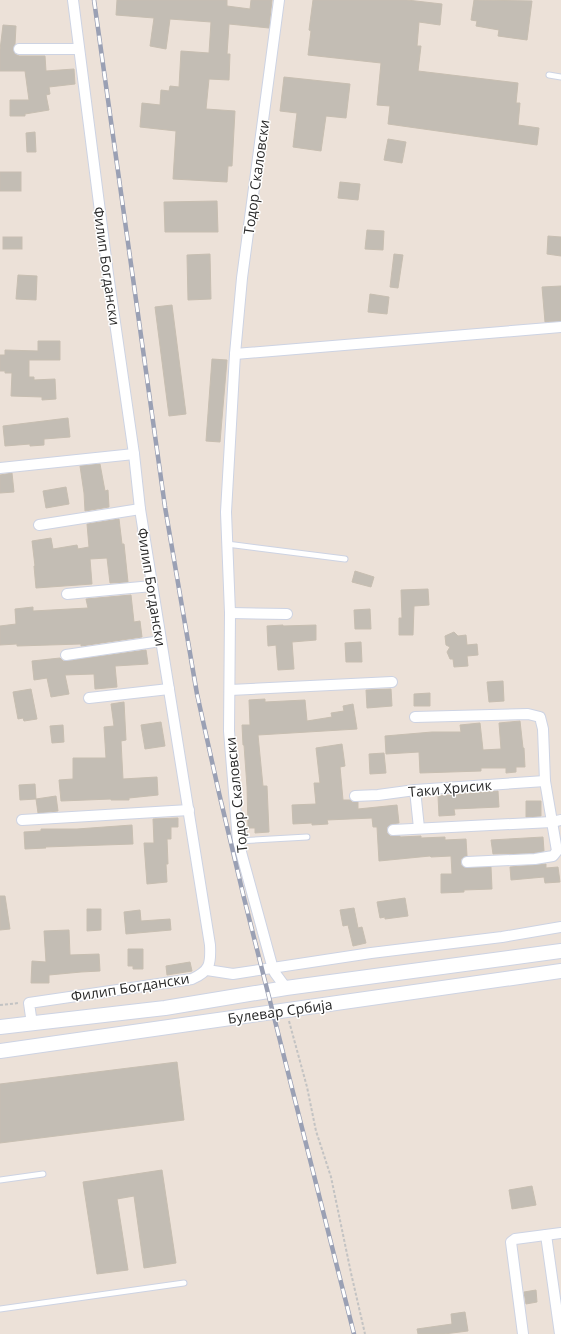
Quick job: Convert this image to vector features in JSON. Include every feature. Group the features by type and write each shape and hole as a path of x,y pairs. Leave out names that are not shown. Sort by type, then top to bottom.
{"street":[{"name":"Филип Богдански","path":"28,1003 192,979 207,970 210,964 210,945 140,509 134,454 108,274 73,0"},
{"name":"Тодор Скаловски","path":"279,0 242,278 235,354 226,512 230,613 229,732 238,841 273,969 286,988"},
{"path":"20,49 79,49"},
{"path":"235,354 561,327"},
{"path":"0,468 134,454"},
{"path":"40,525 140,509"},
{"path":"67,594 152,586"},
{"path":"230,613 288,614"},
{"path":"66,655 161,641"},
{"path":"230,690 392,682"},
{"path":"89,698 169,688"},
{"path":"415,717 528,714 540,717 543,729 545,781 556,821 557,850 553,856 467,862"},
{"name":"Таки Хрисик","path":"355,796 378,795 415,790 545,781"},
{"path":"415,790 419,828"},
{"path":"22,820 189,810"},
{"path":"393,830 556,821"},
{"path":"207,970 233,974 371,953 502,937 561,927"},
{"name":"Булевар Србија","path":"0,1027 166,1008 286,988 561,951"},
{"name":"Булевар Србија","path":"0,1051 561,971"},
{"path":"28,1003 32,1024"},
{"path":"523,1334 511,1242 515,1239 561,1233"},
{"path":"546,1235 560,1334"}],"lane":[{"path":"549,75 561,77"},
{"path":"227,544 345,559"},
{"path":"238,841 307,837"},
{"path":"0,1180 43,1174"},
{"path":"0,1309 184,1283"}],"path":[{"path":"0,1005 28,1003"},
{"path":"286,1010 307,1087 316,1131 332,1177 365,1334"}],"building":[{"path":"117,0 227,0 227,6 250,9 251,0 272,0 269,28 229,24 227,54 230,54 229,80 209,79 206,109 235,111 232,166 228,166 227,182 173,179 176,131 140,127 142,103 160,105 161,90 169,91 170,86 179,87 181,51 209,53 211,22 170,19 166,49 150,46 154,18 116,15"},
{"path":"313,0 407,0 442,4 440,25 419,22 417,46 421,46 418,71 518,83 516,103 520,103 518,125 539,128 537,145 388,124 390,106 377,105 381,63 308,55 311,31 309,30"},
{"path":"474,0 532,1 527,40 498,36 499,30 476,26 477,21 471,20"},
{"path":"3,25 16,26 15,44 13,49 15,54 19,56 45,56 46,71 74,69 75,84 49,87 50,94 46,95 49,110 25,114 25,116 10,116 10,100 29,100 25,71 0,71 0,50"},
{"path":"284,77 350,84 346,118 326,116 321,151 293,147 297,113 280,111"},
{"path":"35,132 36,152 27,152 26,133"},
{"path":"388,139 406,142 402,163 384,160"},
{"path":"0,172 21,172 21,191 0,191"},
{"path":"340,182 360,184 358,200 338,198"},
{"path":"217,201 218,232 165,232 164,202"},
{"path":"367,230 384,231 383,250 365,249"},
{"path":"548,236 561,237 561,256 547,254"},
{"path":"3,237 22,237 22,249 3,249"},
{"path":"210,254 211,299 188,300 187,255"},
{"path":"394,254 403,255 398,288 390,287"},
{"path":"18,275 37,276 36,300 16,299"},
{"path":"561,286 561,321 545,322 542,287"},
{"path":"370,294 389,297 387,314 368,312"},
{"path":"172,305 186,414 169,416 155,307"},
{"path":"38,341 60,341 60,360 29,360 29,377 34,377 34,380 55,379 56,399 42,400 42,397 11,396 12,373 0,371 0,355 5,355 5,350 38,351"},
{"path":"212,359 227,360 220,442 206,441"},
{"path":"68,418 70,437 44,439 44,445 30,446 30,444 5,446 3,426"},
{"path":"100,464 105,491 108,490 109,507 85,511 80,466"},
{"path":"12,473 14,492 0,493 0,475"},
{"path":"66,487 69,504 46,508 43,491"},
{"path":"119,519 122,544 124,544 128,582 110,583 107,558 90,559 92,584 36,588 32,541 51,538 53,549 77,545 78,549 89,547 87,524"},
{"path":"355,571 374,577 371,587 352,582"},
{"path":"428,589 429,605 414,606 413,635 399,635 399,618 402,618 401,590"},
{"path":"131,595 134,622 140,621 142,637 81,646 81,644 17,646 17,644 0,645 0,626 16,624 15,609 33,607 33,611 88,608 86,599"},
{"path":"370,609 371,629 355,629 354,610"},
{"path":"316,625 316,640 292,642 294,669 278,670 276,645 268,646 267,626"},
{"path":"454,632 458,636 466,635 467,645 477,644 478,655 467,656 468,666 454,667 453,659 450,659 447,652 450,647 446,645 445,636"},
{"path":"361,642 362,662 346,662 345,643"},
{"path":"146,650 148,664 115,666 117,687 95,689 94,674 65,675 69,694 51,697 47,678 34,680 32,661 60,658 63,661 67,661"},
{"path":"503,681 504,701 489,702 487,682"},
{"path":"31,689 37,719 24,721 23,718 18,719 13,692"},
{"path":"391,689 392,706 367,708 366,690"},
{"path":"430,693 430,706 414,706 414,694"},
{"path":"265,699 265,702 305,700 307,721 332,717 331,713 344,711 343,706 353,704 357,729 258,735 263,786 267,786 269,832 255,833 255,828 248,828 247,787 242,725 250,725 249,700"},
{"path":"124,702 126,740 121,741 123,779 157,777 158,795 129,798 129,800 111,799 61,801 59,780 73,779 73,758 106,758 104,727 114,726 111,704"},
{"path":"520,721 525,767 516,767 516,772 506,773 506,768 481,768 481,771 420,773 419,752 386,754 385,736 432,732 461,732 460,725 480,723 483,750 501,749 499,723"},
{"path":"161,722 165,746 145,749 141,725"},
{"path":"63,725 64,742 52,743 50,726"},
{"path":"342,744 345,766 340,767 343,800 358,802 358,809 397,805 399,823 392,824 387,827 387,833 390,836 421,836 421,838 445,837 445,840 466,839 467,856 461,859 461,865 467,868 491,867 492,889 441,893 441,874 452,874 451,856 430,856 379,861 377,827 373,827 372,818 327,820 328,824 293,824 292,805 316,804 314,783 320,783 316,748"},
{"path":"384,753 386,773 370,774 369,754"},
{"path":"35,784 36,799 20,800 19,785"},
{"path":"498,791 499,807 454,809 455,815 439,816 438,796"},
{"path":"56,796 58,811 38,813 36,799"},
{"path":"526,801 541,801 541,816 526,817"},
{"path":"178,818 178,827 171,827 171,839 167,839 167,882 147,884 144,843 154,843 153,819"},
{"path":"132,825 133,844 25,849 24,832 41,831 41,829 77,829"},
{"path":"543,837 544,851 534,853 493,854 491,840"},
{"path":"546,864 546,868 558,867 560,882 545,883 544,877 511,880 510,867"},
{"path":"0,896 5,896 10,929 0,930"},
{"path":"405,898 408,916 385,919 385,917 380,918 377,902"},
{"path":"354,908 358,928 362,927 366,943 353,946 348,925 343,926 340,910"},
{"path":"87,909 101,909 101,930 87,931"},
{"path":"140,910 141,921 170,919 171,930 126,934 124,912"},
{"path":"69,930 70,955 99,954 100,971 49,975 49,983 31,983 32,961 46,962 44,931"},
{"path":"128,949 143,949 143,969 133,969 133,966 128,966"},
{"path":"190,962 192,971 167,975 166,966"},
{"path":"177,1062 184,1120 0,1143 0,1084"},
{"path":"162,1170 176,1263 144,1268 134,1196 117,1199 128,1270 97,1274 83,1182"},
{"path":"532,1186 536,1205 512,1209 509,1190"},
{"path":"536,1290 537,1302 526,1304 524,1292"},
{"path":"465,1312 468,1331 444,1334 418,1334 417,1329 452,1324 451,1314"}],"railway":[{"path":"94,0 165,507 197,694 244,898 354,1334"}]}
